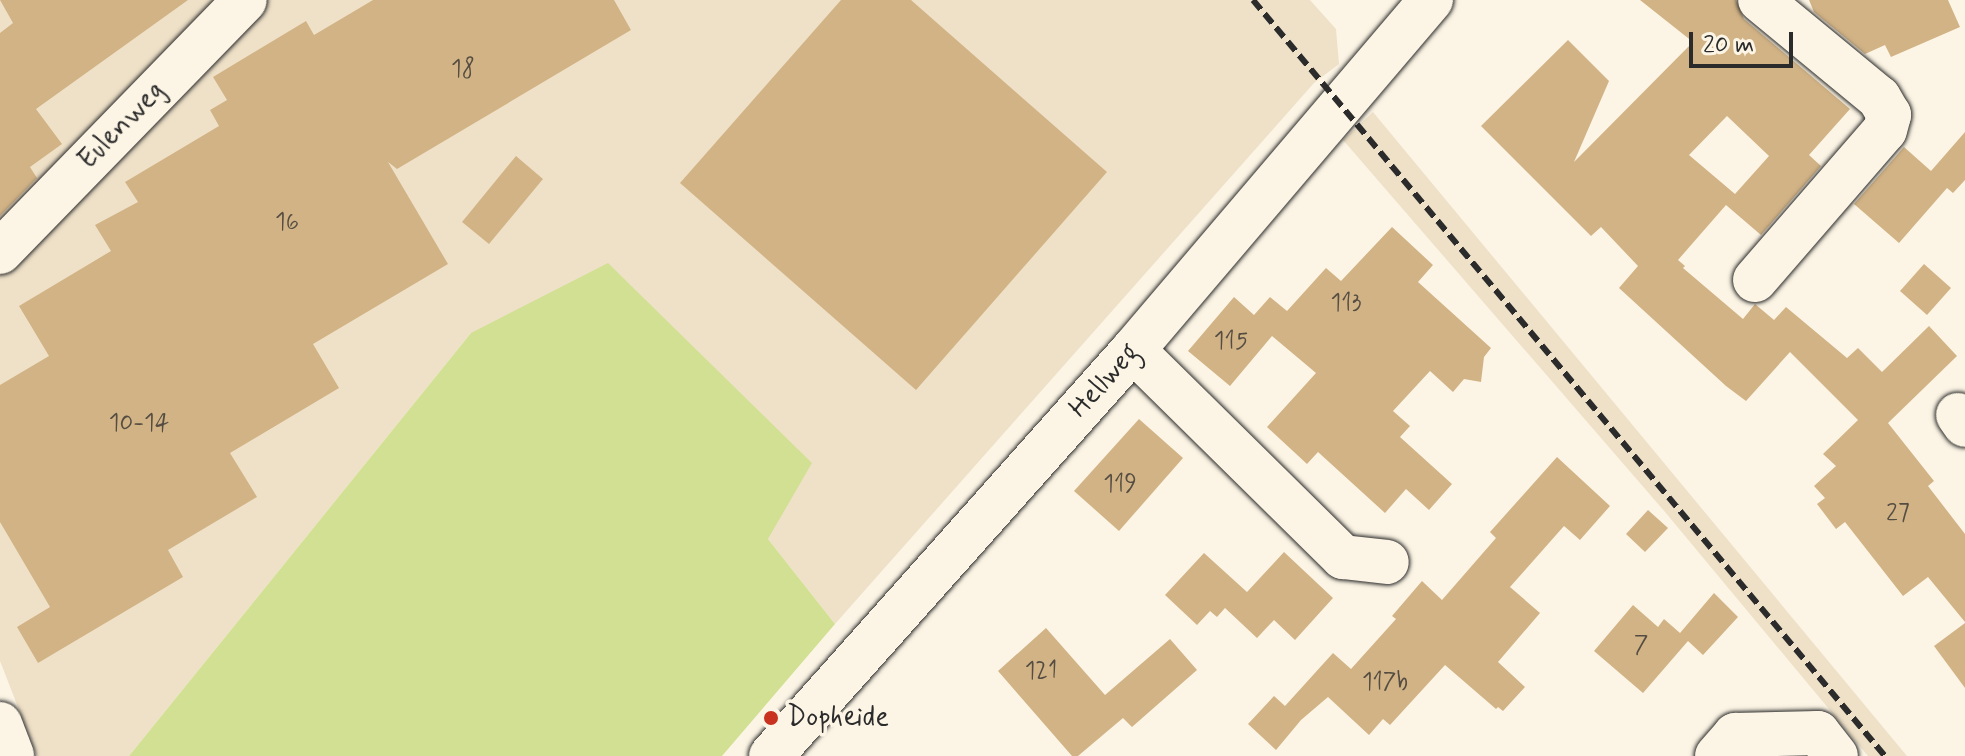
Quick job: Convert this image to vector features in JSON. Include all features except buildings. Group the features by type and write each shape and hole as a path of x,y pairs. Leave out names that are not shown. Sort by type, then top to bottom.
{"street":[{"name":"Eulenweg","path":"0,252 245,0"},
{"path":"1755,280 1885,130 1889,115 1879,98 1760,0"},
{"name":"Hellweg","path":"771,756 1133,350 1429,1"},
{"path":"1133,350 1343,557 1387,562"},
{"path":"0,724 12,756"},
{"path":"1717,756 1735,735 1818,733 1836,756"}],"shaded area":[{"path":"0,0 1310,0 1336,29 1339,64 1314,83 835,624 768,539 471,333 129,756 37,756 0,661"},
{"path":"1373,112 1907,756 1868,756 1665,512 1343,140"}],"green space":[{"path":"608,263 812,463 768,539 835,624 722,756 129,756 471,333"}],"railway":[{"path":"1253,0 1885,756"}],"place":[{"name":"Dopheide","path":"771,718"}]}
